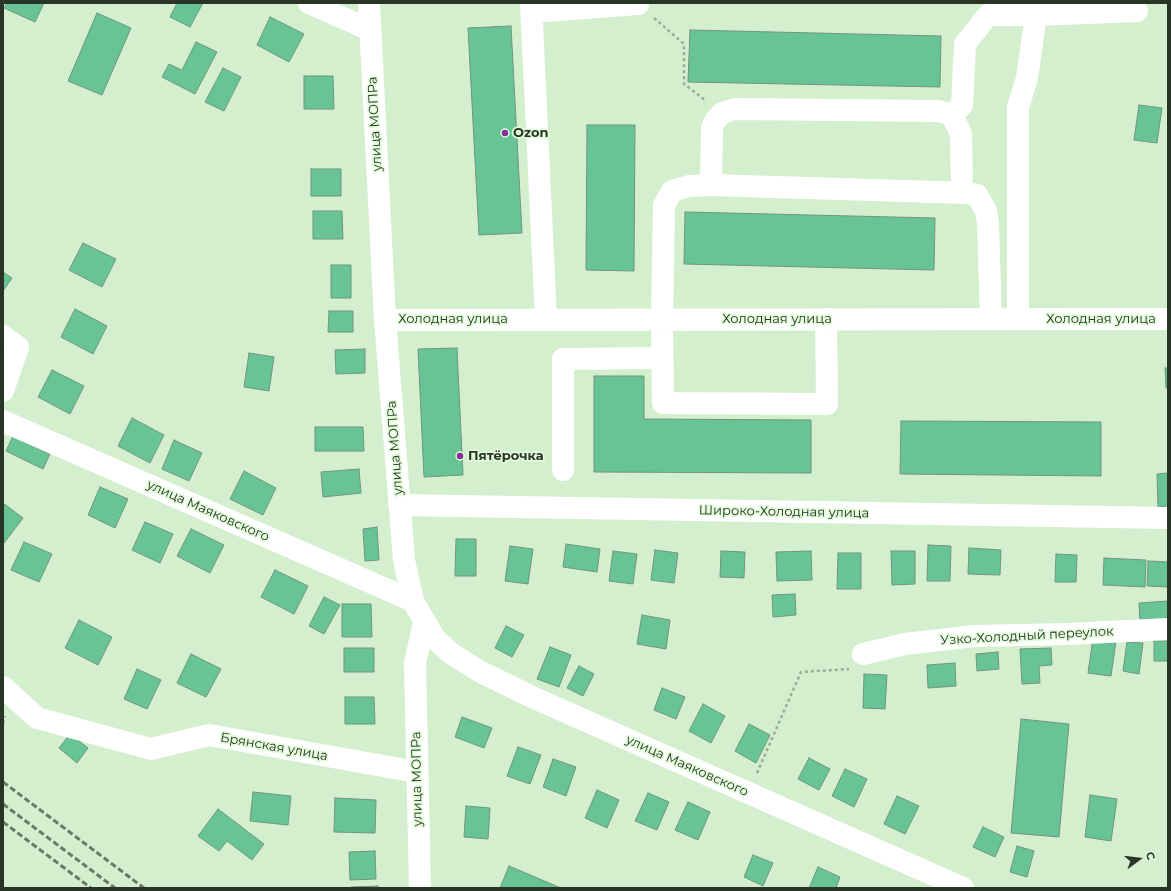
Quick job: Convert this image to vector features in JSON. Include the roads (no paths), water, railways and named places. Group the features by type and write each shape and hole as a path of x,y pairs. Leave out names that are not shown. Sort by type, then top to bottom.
{"street":[{"path":"309,3 370,30"},
{"name":"улица МОПРа","path":"369,3 385,320 399,505 404,560 413,601 424,622 415,663 420,888"},
{"path":"546,319 531,7 638,4"},
{"path":"952,115 962,105 965,44 988,15 1036,15 1137,11"},
{"path":"1018,319 1018,107 1028,78 1036,15"},
{"path":"711,185 712,128 715,121 722,113 735,109 768,108 938,111 952,115 961,134 962,193"},
{"path":"826,319 827,404 663,403 662,320 664,205 672,191 689,186 711,185 962,193 977,195 986,211 988,224 991,319"},
{"name":"Холодная улица","path":"385,320 1168,319"},
{"path":"3,336 18,347 3,391"},
{"path":"563,470 563,359 662,358"},
{"name":"улица Маяковского","path":"3,421 413,601"},
{"name":"Широко-Холодная улица","path":"399,505 1168,518"},
{"name":"улица Маяковского","path":"424,622 435,639 452,654 479,671 532,697 749,794 925,880 963,888"},
{"name":"Узко-Холодный переулок","path":"863,654 905,644 974,636 1068,634 1168,629"},
{"name":"Брянская улица","path":"3,687 37,718 151,749 209,735 417,772"}],"railway":[{"path":"3,782 144,888"},
{"path":"3,804 115,888"},
{"path":"3,822 91,888"}],"place":[{"name":"Ozon","path":"505,133"},
{"name":"Пятёрочка","path":"460,456"}]}
